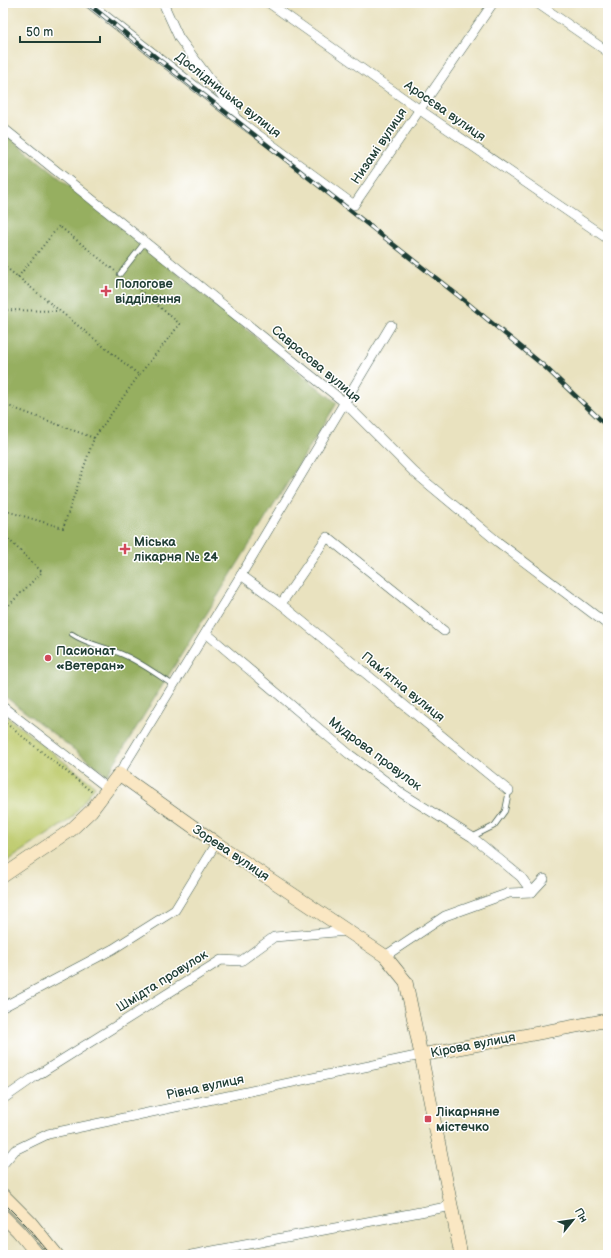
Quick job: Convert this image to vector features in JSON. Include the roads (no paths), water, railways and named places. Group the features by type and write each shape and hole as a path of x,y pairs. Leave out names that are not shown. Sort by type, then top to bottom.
{"street":[{"name":"Дослідницька вулиця","path":"89,3 242,123 354,205"},
{"path":"162,3 179,38 242,123"},
{"name":"Аросєва вулиця","path":"269,3 420,110 608,239"},
{"name":"Низамі вулиця","path":"354,205 493,3"},
{"path":"537,3 608,52"},
{"name":"Саврасова вулиця","path":"3,128 344,402 414,472 498,542 608,625"},
{"path":"3,876 71,830 91,811 105,794 119,774 241,575 391,325"},
{"path":"281,604 327,537 444,631"},
{"name":"Пам’ятна вулиця","path":"241,575 281,604 508,791"},
{"name":"Мудрова провулок","path":"206,632 349,754 403,794 472,837 521,877 532,892"},
{"path":"3,707 105,794"},
{"name":"Зорева вулиця","path":"119,774 216,843 385,956 406,982 421,1055"},
{"path":"3,1007 113,949 175,910 216,843"},
{"path":"385,956 445,916 509,893 532,892 544,879"},
{"name":"Шмідта провулок","path":"3,1099 32,1078 221,960 242,961 274,937 349,931"},
{"name":"Кірова вулиця","path":"461,1255 421,1055 608,1020"},
{"name":"Рівна вулиця","path":"3,1164 15,1150 48,1134 421,1055"},
{"path":"3,1195 30,1222 57,1255"},
{"path":"191,1255 452,1206"},
{"path":"3,1216 38,1255"}],"lane":[{"path":"120,274 145,242"},
{"path":"72,634 81,640 126,656 152,670 173,685"},
{"path":"472,837 494,826 505,811 508,791"}],"tram line":[{"path":"3,1202 26,1225 51,1255"}],"railway":[{"path":"87,3 465,301 544,366 608,427"}],"place":[{"name":"Пологове відділення","path":"106,291"},
{"name":"Міська лікарня № 24","path":"125,549"},
{"name":"Пасионат «Ветеран»","path":"48,658"},
{"name":"Лікарняне містечко","path":"428,1119"}]}
